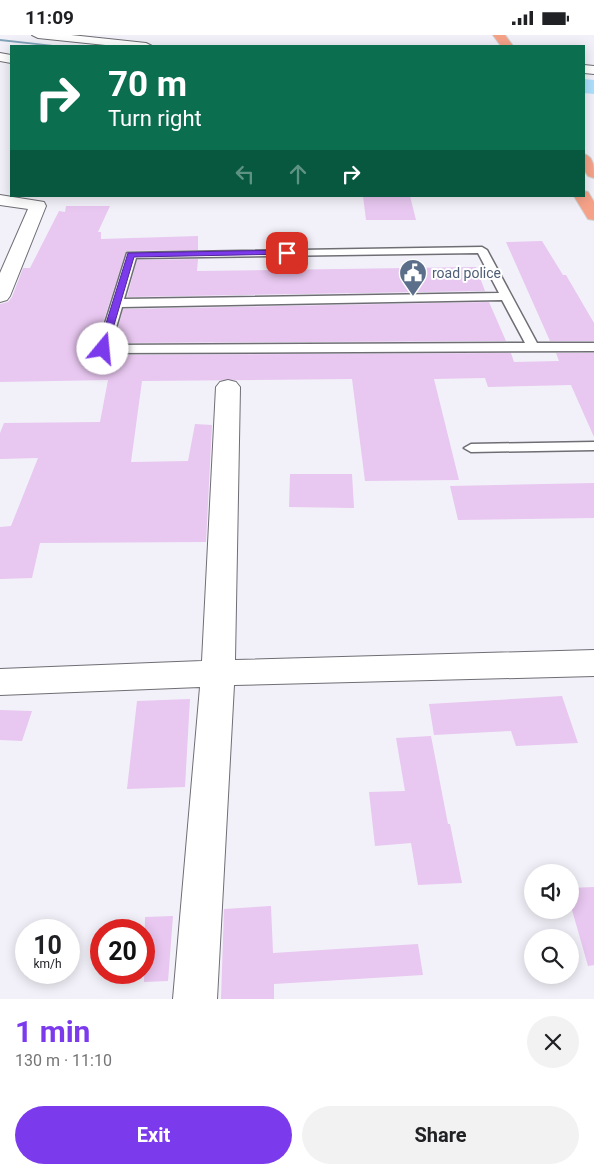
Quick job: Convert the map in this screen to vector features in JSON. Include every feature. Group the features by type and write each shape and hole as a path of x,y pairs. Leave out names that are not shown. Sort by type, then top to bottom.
{"highway":[{"path":"585,160 594,173"},
{"path":"583,197 594,215"}],"street":[{"path":"38,35 136,45"},
{"path":"0,200 38,206 0,296"},
{"path":"194,999 218,673 228,387"},
{"path":"0,682 218,673 594,663"}],"lane":[{"path":"533,347 482,249 131,255 103,349 594,347"},
{"path":"117,303 506,296"},
{"path":"471,448 594,446"}],"building":[{"path":"363,197 410,197 416,220 366,220"},
{"path":"66,206 110,206 98,232 101,232 101,239 198,236 198,250 126,251 95,348 102,355 511,353 514,362 559,361 556,353 594,353 594,437 571,385 488,387 485,378 434,379 459,480 365,481 352,379 142,381 131,462 188,461 195,424 212,425 206,542 40,543 32,578 0,579 0,527 11,526 38,458 0,459 0,433 4,423 100,422 108,380 0,382 0,304 8,302 12,297 23,268 30,268 59,211 65,212"},
{"path":"542,241 563,275 566,275 594,323 594,341 550,341 506,242"},
{"path":"198,259 197,271 476,267 485,291 127,297 137,260"},
{"path":"489,302 506,341 114,343 123,309"},
{"path":"290,474 352,474 354,508 289,507"},
{"path":"594,483 594,518 458,520 450,486"},
{"path":"562,696 578,743 516,746 511,731 434,735 429,704"},
{"path":"190,699 185,787 127,789 137,701"},
{"path":"0,710 32,711 22,741 0,740"},
{"path":"431,736 448,824 450,824 462,883 418,885 411,843 375,846 369,792 405,791 396,738"},
{"path":"594,887 594,965 588,966 579,929 575,919 579,919 579,888"},
{"path":"271,906 273,953 418,944 423,975 274,984 274,999 221,999 224,909"},
{"path":"173,916 168,981 155,982 155,919 145,919 145,917"}],"waterway":[{"path":"0,40 44,45"},
{"path":"585,86 594,87"}],"place":[{"name":"road police","path":"413,297"}],"route":[{"path":"103,349 131,255 287,253"}]}
